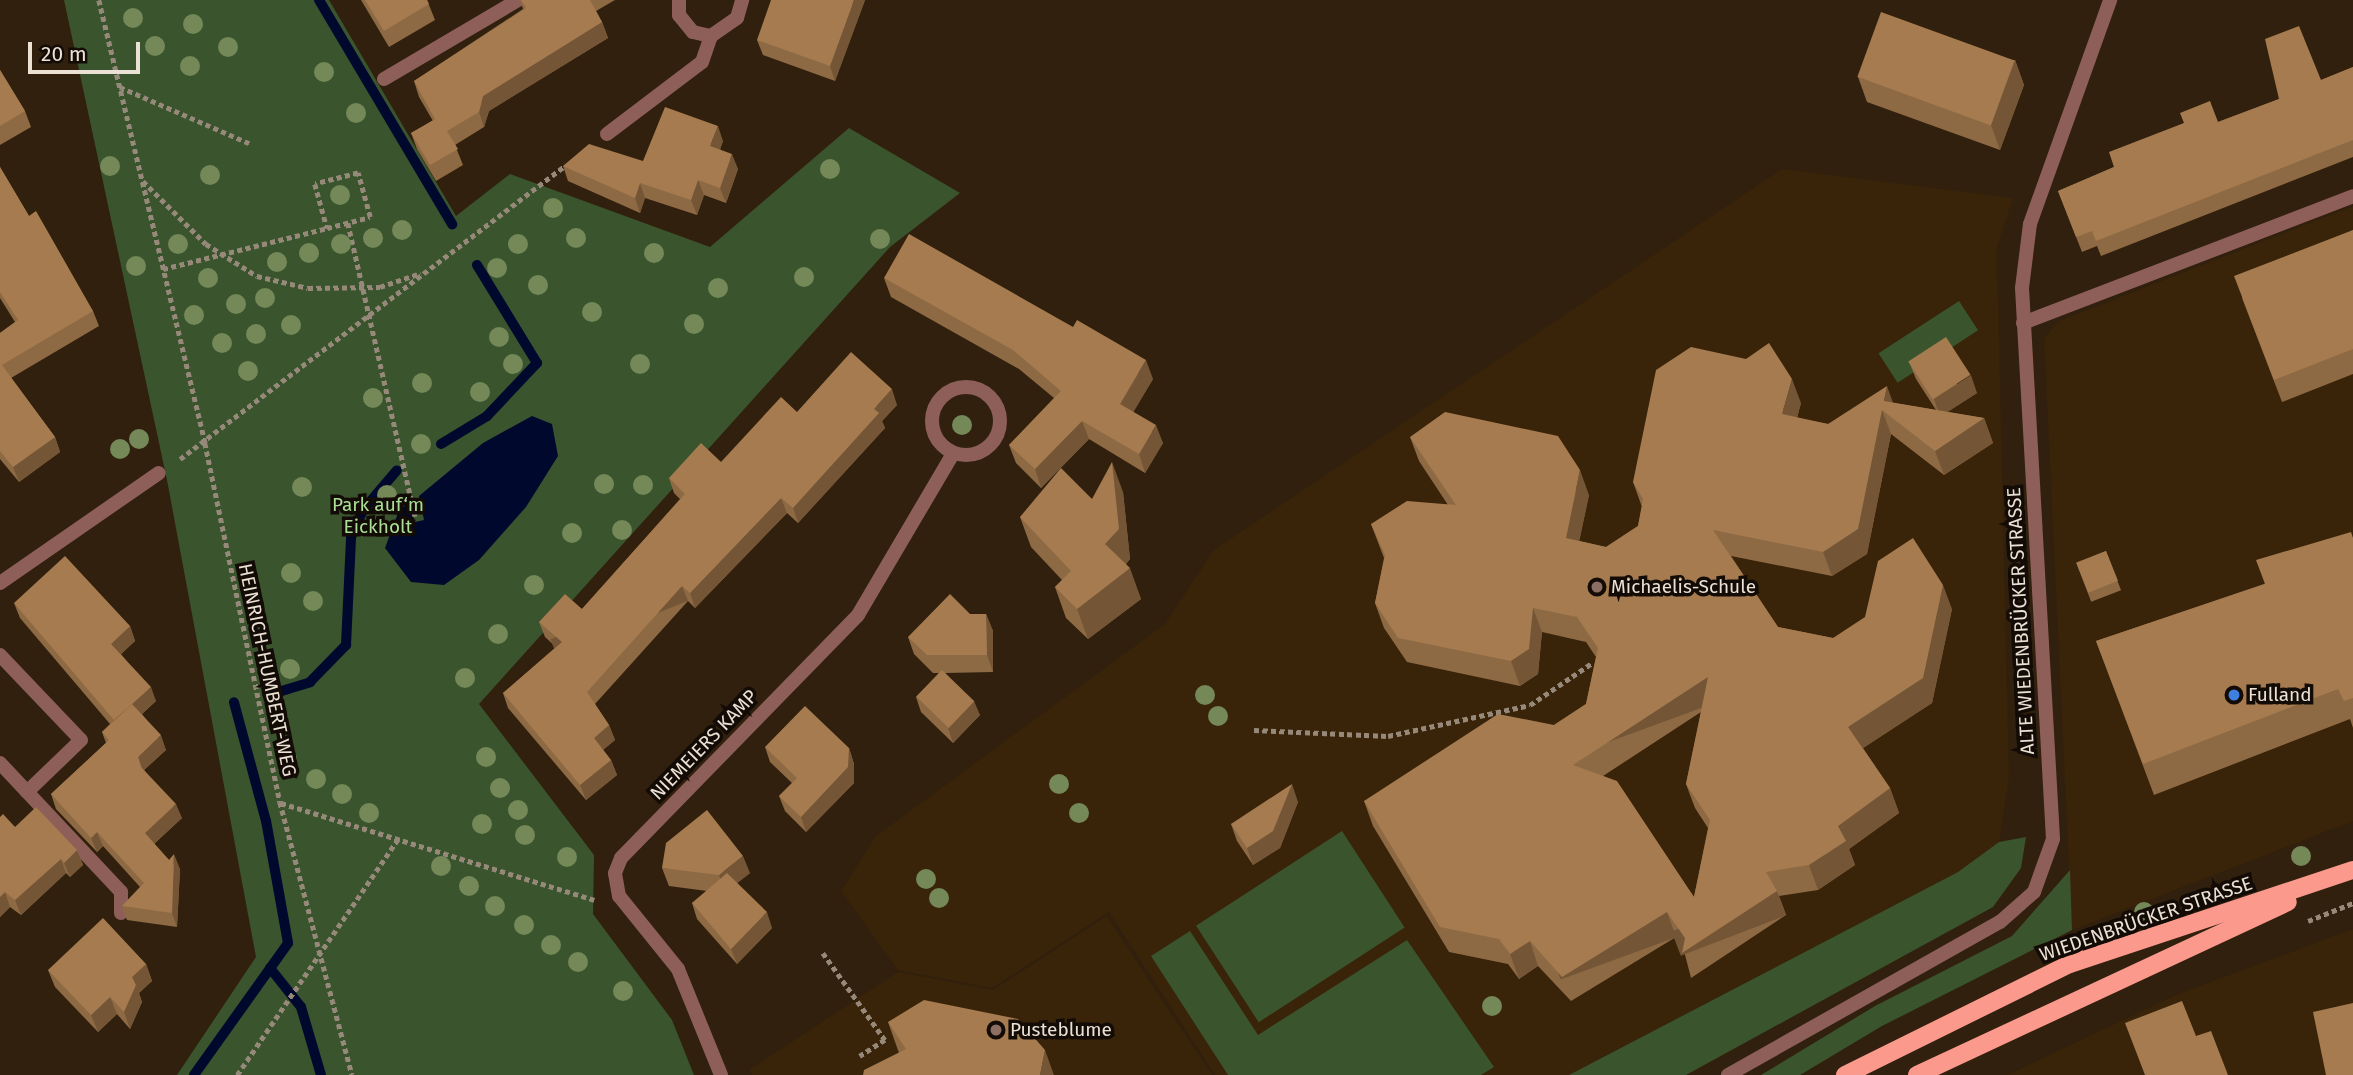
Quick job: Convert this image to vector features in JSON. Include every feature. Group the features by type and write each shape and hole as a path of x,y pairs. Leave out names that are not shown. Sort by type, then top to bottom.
{"main road":[{"name":"WIEDENBRÜCKER STRASSE","path":"1845,1075 2070,964 2353,871"},
{"name":"WIEDENBRÜCKER STRASSE","path":"1917,1075 2353,871"}],"street":[{"path":"384,79 518,0"},
{"path":"679,0 679,15 692,32 711,36"},
{"path":"607,134 702,62 711,36 737,18 742,0"},
{"name":"ALTE WIEDENBRÜCKER STRASSE","path":"1728,1075 2000,922 2034,892 2053,839 2023,323 2030,224 2110,0"},
{"path":"2023,323 2353,196"},
{"path":"978,389 999,411 995,441 984,452 953,454 932,432 931,416 948,391 978,389"},
{"name":"NIEMEIERS KAMP","path":"619,896 615,873 621,858 858,615 953,454"},
{"path":"0,583 159,473"},
{"path":"0,655 81,740 27,792"},
{"path":"0,763 121,892 121,914"},
{"path":"619,896 678,969 721,1075"}],"path":[{"name":"HEINRICH-HUMBERT-WEG","path":"99,0 205,443 281,802 318,956 352,1075"},
{"path":"120,87 248,143"},
{"path":"159,473 205,443 370,313 607,134"},
{"path":"163,269 348,223 370,217 358,173 315,184 327,228"},
{"path":"142,181 223,254 257,276 308,288 365,287 425,272"},
{"path":"348,223 365,287 415,516"},
{"path":"1254,730 1388,736 1530,705 1592,663"},
{"path":"281,802 604,903 619,896"},
{"path":"237,1075 398,839"},
{"path":"823,953 885,1040 860,1056"}],"shaded area":[{"name":"Michaelis-Schule","path":"1782,169 2013,198 1997,248 2009,777 1999,842 1958,872 1569,1075 1215,1075 1109,912 992,988 898,970 841,891 876,836 1165,624 1214,550"},
{"path":"2353,206 2353,821 2072,930 2044,338 2059,321"},
{"name":"Pusteblume","path":"1107,916 1212,1075 752,1075 749,1070 898,972 993,990"},
{"path":"2353,929 2353,1075 2007,1075 2178,994"}],"green space":[{"name":"Park auf‘m Eickholt","path":"64,0 329,0 456,216 510,174 710,247 849,128 960,193 890,247 479,704 594,855 593,914 672,1020 694,1075 177,1075 256,957 167,480"},
{"path":"1959,301 1978,330 1898,383 1878,353"},
{"path":"1342,831 1405,927 1259,1022 1196,926"},
{"path":"2026,837 2021,868 1993,907 1686,1075 1569,1075 1958,872 1999,842"},
{"path":"2070,870 2072,930 1882,1026 1800,1075 1761,1075 1875,1006 2012,936"},
{"path":"1190,931 1258,1035 1407,940 1494,1067 1481,1075 1228,1075 1151,956"}],"water":[{"path":"532,416 552,424 558,456 526,507 479,560 444,585 411,582 385,548 398,513 409,500 415,522 424,520 419,496 483,443"}],"building":[{"path":"365,0 427,0 429,4 384,31"},
{"path":"521,0 590,0 602,22 483,96 479,112 447,131 458,149 430,165 411,133 435,119 414,81 526,8"},
{"path":"771,0 854,0 830,66 757,40"},
{"path":"1881,12 2014,61 1991,125 1857,77"},
{"path":"2299,26 2321,80 2353,67 2353,140 2096,241 2092,231 2076,237 2058,191 2114,167 2109,152 2184,123 2180,113 2210,101 2218,122 2279,99 2265,39"},
{"path":"0,70 25,111 0,126"},
{"path":"665,107 718,126 710,146 732,154 720,188 698,180 691,200 640,183 635,198 563,166 589,144 643,161"},
{"path":"0,167 29,216 36,211 93,311 2,365 55,437 13,467 0,451 0,333 18,320 0,292"},
{"path":"2353,230 2353,349 2274,380 2234,276"},
{"path":"909,234 1073,327 1077,320 1146,360 1120,404 1156,425 1139,454 1082,421 1035,469 1009,445 1061,391 1013,350 884,278"},
{"path":"1946,337 1971,375 1933,399 1908,362"},
{"path":"1769,343 1792,379 1782,414 1828,424 1887,386 1884,401 1984,418 1935,451 1882,410 1858,529 1823,552 1713,530 1778,627 1833,638 1865,617 1878,561 1913,538 1943,585 1923,678 1848,727 1890,788 1838,826 1846,841 1809,865 1766,872 1777,891 1682,953 1685,938 1667,912 1562,977 1530,941 1510,954 1499,939 1440,927 1364,801 1498,714 1554,725 1586,704 1598,648 1577,617 1533,608 1529,649 1511,661 1398,638 1375,603 1385,555 1371,524 1407,501 1456,505 1410,437 1445,412 1558,436 1580,470 1566,538 1606,547 1638,526 1643,499 1633,482 1656,370 1691,347 1746,359","holes":["1708,677 1686,784 1710,820 1694,897 1617,781 1573,765"]},
{"path":"851,352 892,389 874,409 879,413 793,508 781,498 690,593 682,586 587,692 609,725 594,738 611,760 580,785 503,693 562,642 539,622 565,594 582,609 685,494 669,478 701,443 721,462 781,397 797,412"},
{"path":"1112,462 1119,529 1105,544 1130,568 1077,609 1055,587 1071,571 1020,517 1061,468 1092,499"},
{"name":"Fulland","path":"2351,532 2353,698 2344,701 2338,689 2143,764 2096,641 2265,584 2256,560"},
{"path":"2106,551 2118,581 2088,593 2076,563"},
{"path":"65,556 130,626 111,644 151,687 114,720 14,603"},
{"path":"950,594 970,614 986,614 987,655 927,655 908,637"},
{"path":"942,670 974,701 949,728 916,697"},
{"path":"132,704 161,735 138,757 141,767 176,804 145,833 169,860 174,854 172,913 122,906 144,883 97,832 91,838 51,794 109,740 102,732"},
{"path":"805,706 849,748 848,767 801,817 779,796 797,778 765,747"},
{"path":"1292,784 1273,831 1247,848 1231,824"},
{"path":"36,807 77,850 64,863 61,859 15,900 5,892 0,897 0,817 3,814 15,827"},
{"path":"707,810 743,856 719,875 662,868 666,843"},
{"path":"727,873 767,912 731,949 692,903"},
{"path":"103,918 146,964 132,977 136,985 124,1012 110,997 91,1015 48,970"},
{"path":"924,1000 1018,1019 1045,1050 1040,1075 863,1075 864,1070 906,1049 888,1022"},
{"path":"2182,1001 2196,1036 2211,1031 2228,1075 2145,1075 2125,1023"},
{"path":"2353,1003 2353,1075 2326,1075 2313,1012"}],"waterway":[{"path":"319,0 452,224"},
{"path":"441,444 487,416 537,363 477,265"},
{"path":"275,693 310,682 346,645 351,537 363,510 397,470"},
{"path":"194,1075 288,943 266,821 234,702"},
{"path":"270,968 301,1007 321,1075"}],"place":[{"name":"Michaelis-Schule","path":"1597,587"},
{"name":"Fulland","path":"2234,695"},
{"name":"Pusteblume","path":"996,1030"}]}
